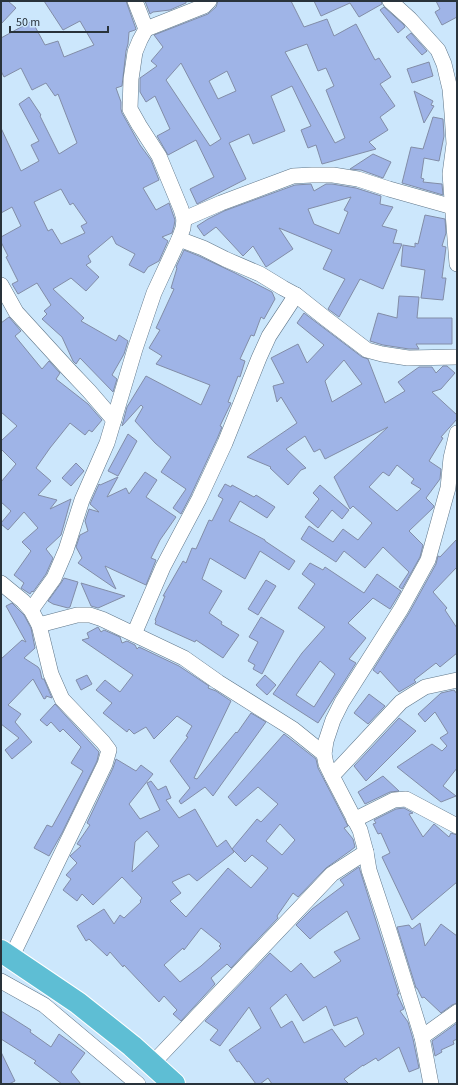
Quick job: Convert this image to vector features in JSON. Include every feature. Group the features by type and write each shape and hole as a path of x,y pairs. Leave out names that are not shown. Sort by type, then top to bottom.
{"highway":[{"path":"6,955 78,1003 132,1046 174,1084"}],"street":[{"path":"135,1 146,30"},
{"path":"31,610 54,578 66,550 82,500 107,443 135,349 154,293 183,228 184,219 159,156 130,109 131,79 135,52 146,30 204,6 210,1"},
{"path":"390,1 410,19 438,50 444,64 450,89 452,113 454,144 450,174 457,264"},
{"path":"184,219 221,202 293,176 312,175 333,175 358,179 389,190 453,207"},
{"path":"179,239 203,248 260,274 296,295 367,350 408,358 457,357"},
{"path":"1,285 16,312 90,391 114,420"},
{"path":"134,634 163,567 199,499 225,443 269,336 296,295"},
{"path":"431,1084 422,1038 369,870 360,830 326,764 324,754 326,741 333,720 342,702 401,609 428,560 448,488 451,458 457,433"},
{"path":"1,583 23,601 31,610 39,625 51,674 62,699 109,750 105,764 6,955"},
{"path":"39,625 77,615 90,615 102,618 184,658 218,682 293,729 324,754"},
{"path":"332,776 401,702 425,687 457,680"},
{"path":"354,820 394,800 406,800 457,826"},
{"path":"152,1064 332,874 366,852"},
{"path":"1,981 44,1005 138,1084"},
{"path":"422,1038 457,1012"}],"building":[{"path":"1,1 8,1 16,8 1,24"},
{"path":"44,1 126,1 136,29 129,32 122,86 116,88 121,102 122,113 140,145 151,160 159,180 143,188 156,210 169,203 175,220 172,233 162,237 168,241 159,261 148,267 144,273 129,265 135,254 116,244 112,236 88,256 91,262 86,265 99,277 86,291 71,278 53,289 84,318 81,321 116,341 119,335 128,341 124,354 112,375 117,379 113,392 80,358 76,364 73,361 62,337 42,319 47,314 44,311 51,305 37,283 18,294 12,284 18,281 6,257 8,256 1,242 1,237 21,226 12,207 1,213 1,128 21,171 39,161 31,145 39,141 19,104 29,97 41,115 40,116 59,154 77,143 58,94 55,96 46,83 32,90 21,68 4,77 1,71 1,38 32,21 45,45 58,41 64,57 94,45 80,21 63,30","holes":["61,189 70,205 73,203 87,223 81,226 85,233 61,244 52,229 48,231 34,202"]},
{"path":"145,1 186,1 186,3 170,10 153,12 150,14"},
{"path":"218,1 291,1 304,27 327,19 334,36 356,24 375,60 379,58 391,77 380,84 395,106 380,117 388,130 369,142 376,149 322,164 316,145 308,148 301,130 311,126 292,86 271,96 285,131 253,144 249,134 229,143 246,179 197,204 190,189 214,177 196,140 168,155 157,136 170,129 155,96 146,102 140,92 140,78 157,66 151,61 163,47 154,35 208,14 216,7","holes":["307,44 318,71 326,68 334,86 326,90 345,138 335,143 285,52","181,63 221,139 210,146 166,80","227,71 236,91 218,99 209,81"]},
{"path":"314,1 381,1 382,4 359,17 350,3 321,16"},
{"path":"436,1 457,1 457,17 442,25 435,12 440,9"},
{"path":"384,7 404,25 405,27 398,33 380,10"},
{"path":"411,33 427,51 422,55 406,37"},
{"path":"429,62 433,76 412,83 407,69"},
{"path":"414,91 433,101 431,105 434,106 424,123"},
{"path":"433,117 443,119 444,136 439,161 424,158 421,178 424,179 423,182 442,184 443,195 402,183 411,147 423,149"},
{"path":"373,154 391,162 383,178 361,170 350,169"},
{"path":"311,184 314,191 326,184 356,188 381,196 380,204 393,207 382,226 397,230 393,243 402,244 383,289 360,279 339,317 328,309 345,279 323,269 332,250 279,228 293,249 266,267 253,246 243,256 216,227 204,236 197,226 224,211 295,185","holes":["351,197 344,210 348,212 339,234 314,224 308,209"]},
{"path":"425,215 445,219 446,233 442,246 446,247 442,278 446,278 443,300 421,298 425,270 401,266 403,245 415,247 415,243 418,244"},
{"path":"184,250 235,273 272,292 275,299 264,319 261,317 254,336 251,335 240,359 245,361 240,377 238,376 228,402 231,403 220,426 222,427 181,514 173,508 186,489 161,472 171,457 155,443 135,421 143,407 141,405 122,426 127,407 146,376 201,405 210,385 156,364 162,356 149,348 160,330 156,328 174,289 171,288 177,268 176,267"},
{"path":"399,296 419,297 417,318 452,318 452,344 416,344 419,349 409,349 383,345 370,341 378,313 397,318"},
{"path":"304,313 362,357 368,359 385,403 405,391 398,382 419,367 432,367 436,373 443,366 447,366 455,373 441,389 432,392 457,415 457,419 441,437 443,438 429,461 441,469 440,479 426,498 434,506 433,508 409,531 423,545 420,557 402,589 399,587 409,572 383,547 365,568 344,551 336,562 301,539 309,526 333,542 343,529 358,540 372,523 353,506 350,509 334,477 388,427 325,459 320,449 314,452 305,436 286,449 306,468 301,470 288,485 270,468 271,467 247,457 297,423 281,397 277,402 273,386 284,383 271,358 298,344 307,363 324,345 297,323","holes":["344,360 362,384 332,402 325,381","397,465 414,479 411,483 421,489 397,511 369,487 383,472 389,476"]},
{"path":"9,317 21,331 15,336 42,369 49,361 60,373 56,379 88,404 102,420 92,432 89,430 85,435 70,423 36,468 51,481 38,495 57,500 50,509 71,499 61,535 46,549 53,558 46,574 30,594 21,588 24,583 14,575 31,551 22,542 38,528 24,512 8,530 1,524 11,511 1,502 1,482 16,464 1,449 1,441 17,426 1,412 1,323"},
{"path":"128,434 137,441 118,476 108,471"},
{"path":"76,463 84,471 71,486 62,478"},
{"path":"145,472 157,480 146,497 176,517 160,540 151,558 156,560 146,585 105,566 116,589 78,563 82,558 76,547 80,535 88,531 85,521 89,509 99,512 90,504 99,484 100,485 118,477 107,497 126,488 129,494"},
{"path":"225,484 231,487 232,485 254,497 256,495 275,507 267,518 240,501 229,521 265,540 295,561 289,570 260,551 245,579 210,558 202,579 222,591 209,613 222,622 221,624 239,635 223,658 196,640 195,642 155,624 155,620 165,596 163,596 183,561 186,563 192,548 196,549 209,520 212,521 223,499 218,496"},
{"path":"320,485 349,510 342,519 332,510 318,528 305,517 319,499 313,493"},
{"path":"457,539 457,567 433,592 447,608 445,610 457,628 457,653 440,667 436,663 414,680 416,682 399,692 380,671 378,674 373,670 409,613 436,564 438,556 440,557"},
{"path":"310,563 323,570 325,567 364,593 377,574 401,591 390,609 373,598 348,623 366,638 349,659 356,663 318,723 273,694 302,653 325,627 298,608 315,584 302,574","holes":["320,661 335,674 314,707 296,695"]},
{"path":"64,578 78,582 70,607 68,608 48,601"},
{"path":"266,580 276,586 258,615 248,609"},
{"path":"81,583 125,596 98,608 91,606"},
{"path":"12,603 24,615 31,628 35,648 24,658 38,667 42,679 44,679 52,698 46,696 44,699 33,679 8,705 21,714 15,722 32,742 12,759 5,750 19,738 1,724 1,659 22,640 26,642 6,606"},
{"path":"261,617 284,631 262,674 253,669 255,665 248,661 258,642 249,637"},
{"path":"98,627 101,632 104,630 120,637 122,643 127,641 135,645 137,649 139,647 179,666 209,686 208,688 216,691 231,701 194,778 197,779 236,732 237,733 251,713 266,722 213,796 205,787 181,804 179,801 190,788 170,761 188,737 186,736 192,726 177,716 154,739 146,727 134,734 129,729 127,732 103,713 112,703 96,690 105,680 120,692 133,675 82,640 89,638 87,633"},
{"path":"87,675 92,684 81,690 76,680"},
{"path":"265,675 276,685 267,695 256,685"},
{"path":"454,690 457,694 457,768 443,786 456,796 441,802 397,767 432,744 442,751 447,746 440,738 448,733 435,712 425,722 418,714 441,693"},
{"path":"369,694 385,706 368,724 354,713"},
{"path":"55,704 99,752 97,761 62,833 49,856 34,848 47,825 52,827 83,771 71,763 81,747 63,729 60,732 51,722 47,726 40,720"},
{"path":"399,718 416,731 366,781 354,766"},
{"path":"284,734 316,759 318,768 348,826 344,828 353,839 355,847 326,868 298,897 293,893 277,916 278,918 231,968 227,964 211,978 215,984 181,1021 173,1014 177,1010 164,996 159,1002 124,965 123,967 110,952 107,956 89,939 86,941 77,926 104,909 114,924 120,915 124,918 141,902 140,901 142,898 122,877 93,905 82,894 77,901 63,890 71,879 66,875 77,863 70,856 81,846 77,844 90,825 87,823 116,759 136,771 141,765 153,774 129,804 140,819 160,810 147,783 151,781 158,790 166,786 171,798 166,800 179,818 195,809 217,847 226,840 232,849 257,819 261,822 278,804 258,787 236,806 228,797","holes":["280,824 295,840 282,855 266,841","147,831 159,846 132,872 135,842","232,849 245,862 252,855 268,868 251,888 228,868 186,917 170,901 181,893 172,882 189,874 197,881 234,852","201,928 221,944 219,946 221,948 180,982 164,965 183,948 184,950"]},
{"path":"383,776 399,791 390,792 365,804 358,792"},
{"path":"404,808 413,813 409,814 423,837 434,824 449,837 451,833 457,835 457,882 412,920 382,857 390,853 381,833 378,834 373,824 376,823 374,820 396,809"},
{"path":"359,867 399,994 397,994 404,1009 400,1011 408,1022 419,1068 409,1072 399,1047 378,1061 376,1058 363,1065 344,1079 349,1084 272,1084 268,1078 260,1084 256,1084 229,1050 261,1028 249,1007 220,1046 210,1040 218,1030 205,1021 270,953 291,972 301,963 314,978 341,961 334,952 360,939 347,911 310,939 296,925 312,909 344,885 340,880","holes":["286,994 303,1021 326,1006 334,1026 357,1017 364,1034 345,1047 332,1029 304,1043 292,1021 281,1028 270,1008"]},
{"path":"420,923 425,946 441,924 457,936 457,1003 441,1013 424,997 422,998 416,988 397,927 409,925 412,929"},
{"path":"1,1011 31,1030 30,1032 51,1047 59,1034 85,1053 71,1072 81,1084 62,1084 34,1063 36,1061 1,1039"},
{"path":"457,1023 457,1039 453,1041 454,1044 441,1050 442,1052 435,1056 432,1041"},
{"path":"1,1052 15,1081 9,1084 1,1084"}]}
